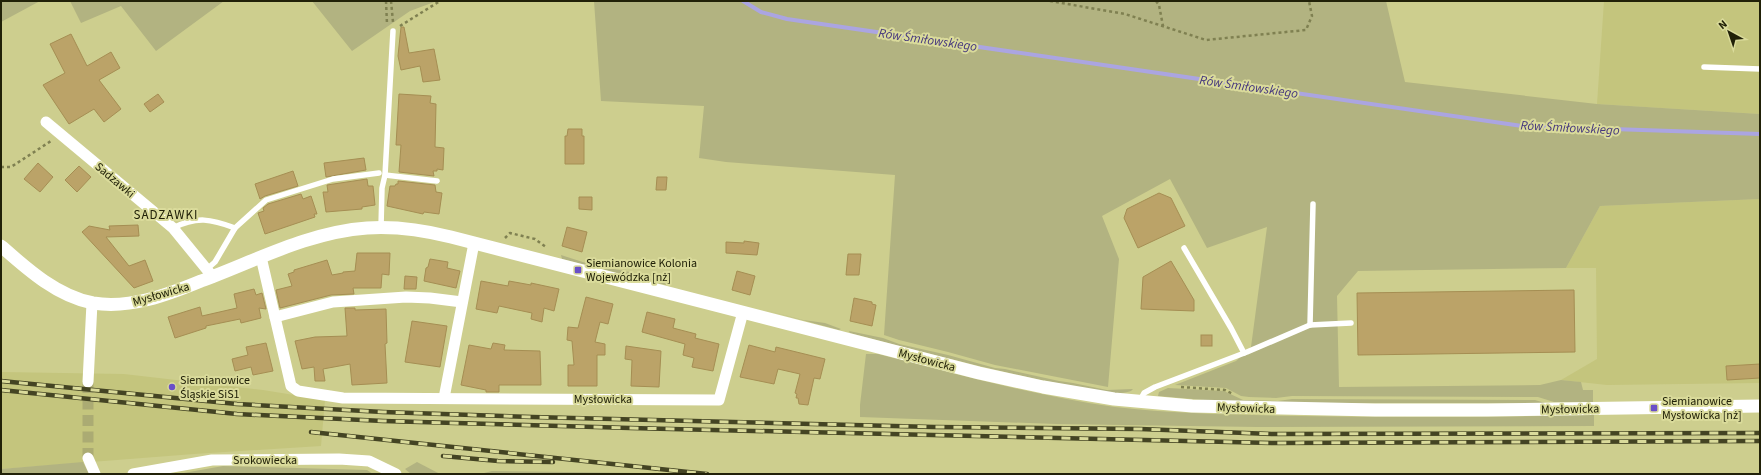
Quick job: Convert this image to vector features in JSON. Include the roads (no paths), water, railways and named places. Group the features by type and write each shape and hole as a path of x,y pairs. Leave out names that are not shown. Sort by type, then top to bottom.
{"street":[{"name":"Sadzawki","path":"46,122 173,228 210,273"},
{"name":"Mysłowicka","path":"1,246 39,277 72,297 92,302 126,304 146,300 210,273 262,257 306,240 338,232 381,227 416,230 474,243 1014,381 1072,393 1139,402 1236,408 1375,410 1760,406"},
{"path":"444,398 474,243"},
{"name":"Mysłowicka","path":"262,257 291,386 298,390 344,398 719,400 743,312"},
{"path":"275,317 333,302 406,297 462,302"},
{"path":"88,382 92,302"},
{"path":"88,458 94,474"},
{"name":"Srokowiecka","path":"133,474 212,460 339,459 369,460 396,474"}],"lane":[{"path":"381,227 382,188 385,175 394,31"},
{"path":"1704,67 1760,69"},
{"path":"210,273 235,228 266,200 333,179 379,173"},
{"path":"385,175 437,181"},
{"path":"1310,325 1313,204"},
{"path":"173,228 184,222 206,220 217,221 235,228"},
{"path":"1184,248 1244,353"},
{"path":"1139,402 1144,393 1155,387 1244,353 1310,325 1351,323"}],"waterway":[{"name":"Rów Śmiłowskiego","path":"743,1 761,12 787,19 1522,126 1760,134"}],"tunnel":[{"path":"88,382 88,458"}],"railway":[{"path":"1,381 237,404 383,412 532,417 934,427 1140,429 1272,434 1760,433"},
{"path":"1,390 237,414 383,421 1273,443 1760,441"},
{"path":"311,432 707,474"},
{"path":"443,456 498,461 553,462"}],"place":[{"name":"Siemianowice Kolonia Wojewódzka [nż]","path":"578,270"},
{"name":"Siemianowice Śląskie SiS1","path":"172,387"},
{"name":"Siemianowice Mysłowicka [nż]","path":"1654,408"}],"district":[{"name":"SADZAWKI","path":"166,214"}]}
